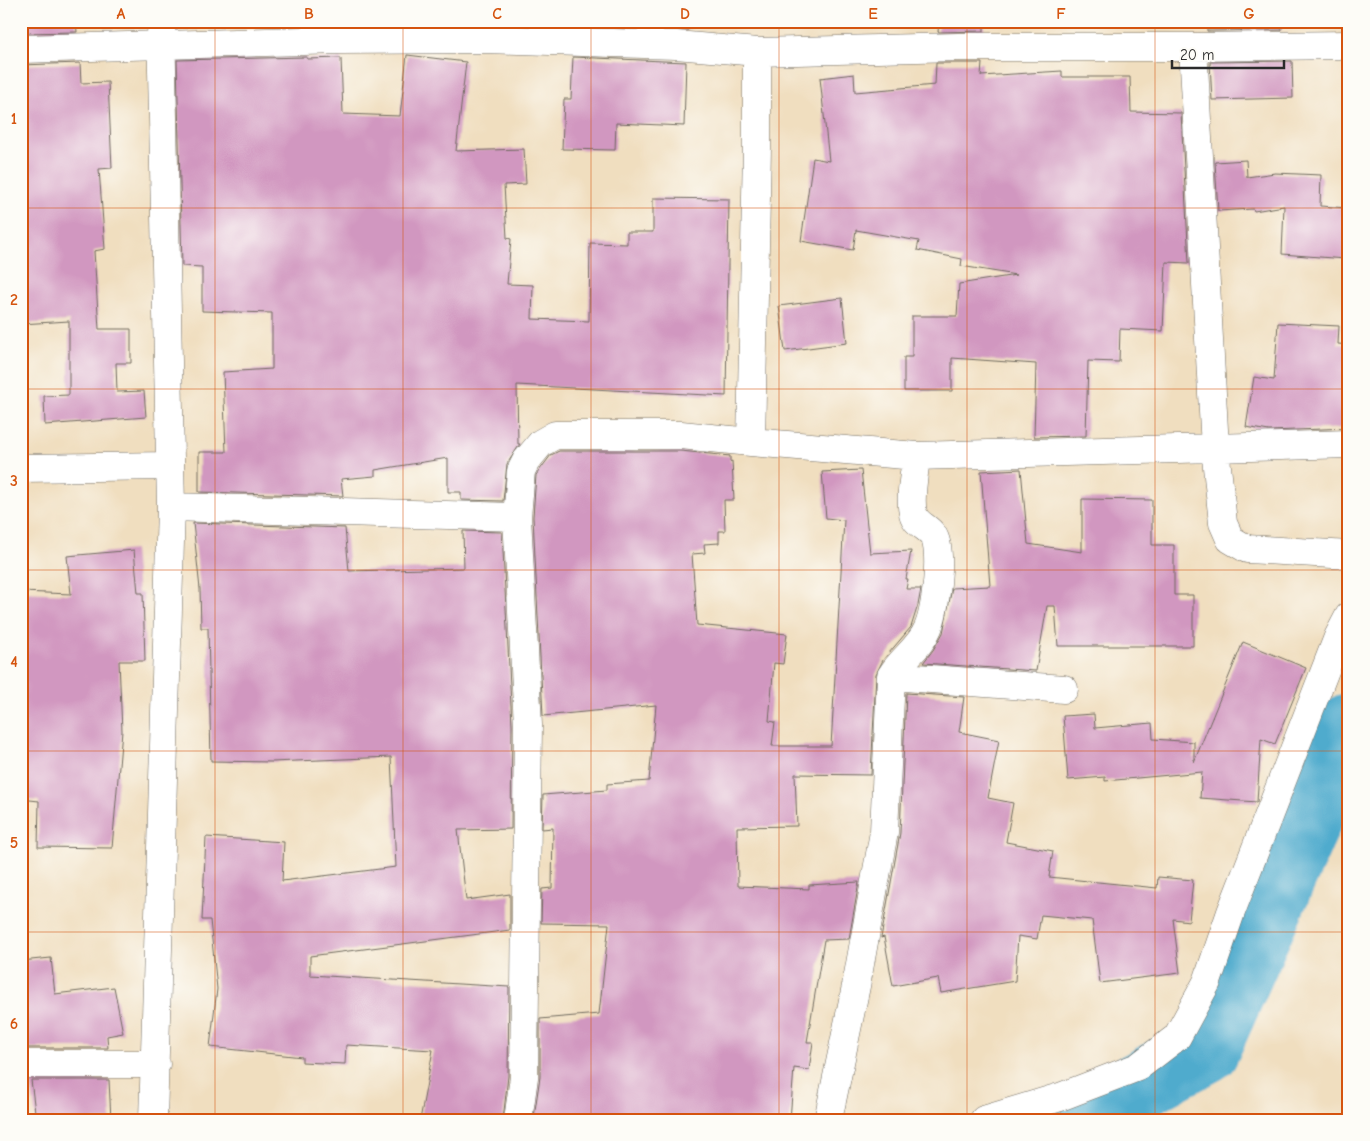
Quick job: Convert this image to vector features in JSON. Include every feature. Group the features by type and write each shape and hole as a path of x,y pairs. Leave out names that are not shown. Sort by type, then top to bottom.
{"street":[{"path":"21,49 160,34 342,40 483,30 757,52 958,47 1349,45"},
{"path":"153,1120 171,507 160,34"},
{"path":"1193,47 1215,448 1224,523 1230,539 1247,549 1349,555"},
{"path":"751,442 758,148 757,52"},
{"path":"518,1120 524,1077 528,725 517,517 521,471 526,461 541,443 555,435 681,436 916,456 1349,444"},
{"path":"828,1120 856,986 884,832 891,676 900,662 913,651 928,629 936,594 937,546 934,536 918,523 913,510 916,456"},
{"path":"21,468 170,466"},
{"path":"171,507 517,517"},
{"path":"984,1120 1060,1097 1138,1067 1177,1037 1207,982 1234,902 1338,637 1349,616"},
{"path":"891,676 1064,689"},
{"path":"21,1064 156,1064"}],"building":[{"path":"21,21 76,21 77,32 21,33"},
{"path":"576,21 688,21 688,30 575,26"},
{"path":"939,21 984,21 984,31 938,32"},
{"path":"1207,21 1281,21 1282,30 1207,31"},
{"path":"407,55 466,62 456,151 524,149 526,184 504,185 507,238 511,239 507,284 533,285 532,319 589,321 590,243 627,244 627,232 653,232 653,198 729,199 726,396 517,385 518,444 520,444 507,464 503,501 461,500 461,492 448,492 448,458 375,470 375,476 341,479 343,496 199,492 199,452 226,452 223,372 272,369 272,313 202,311 202,267 182,266 177,60 341,58 343,114 400,116"},
{"path":"573,57 686,62 684,126 616,123 615,150 562,149 564,99 571,99"},
{"path":"1292,61 1293,98 1212,100 1210,62"},
{"path":"80,63 81,83 108,82 112,168 99,169 105,249 94,251 99,329 131,329 131,363 116,363 117,392 144,391 146,417 45,425 44,396 69,395 69,321 21,324 21,207 24,207 21,65"},
{"path":"936,63 982,63 981,76 1062,71 1062,77 1130,77 1131,112 1181,113 1189,263 1166,262 1163,331 1120,329 1119,362 1088,361 1086,436 1034,437 1036,364 952,358 952,391 904,391 904,357 912,357 912,316 957,316 959,284 1016,275 961,266 962,259 917,250 919,241 856,230 853,250 801,241 813,158 829,161 820,78 854,74 855,92 935,85"},
{"path":"1246,160 1247,177 1275,173 1321,175 1320,206 1348,208 1345,259 1282,254 1284,206 1254,211 1253,209 1218,211 1215,162"},
{"path":"842,298 847,343 785,351 779,306"},
{"path":"1278,323 1339,326 1338,344 1349,345 1349,428 1269,431 1246,427 1254,377 1274,380"},
{"path":"559,451 680,451 730,456 730,462 732,461 734,500 724,500 725,531 719,531 719,543 704,544 705,553 692,554 697,625 787,634 783,664 774,663 769,721 775,722 772,746 831,746 844,520 826,518 822,472 861,470 870,553 911,551 906,589 921,589 911,627 883,660 876,674 871,775 795,774 797,826 737,827 738,886 809,889 809,885 859,882 849,939 824,940 807,1042 813,1042 809,1070 794,1068 790,1120 564,1120 534,1117 540,1077 540,1019 599,1014 609,924 541,923 542,889 552,888 553,828 542,829 543,795 607,790 607,784 649,781 656,705 543,716 533,517 536,475 551,455"},
{"path":"1021,469 1028,544 1082,552 1082,499 1152,500 1152,545 1174,545 1174,595 1193,595 1193,646 1058,646 1055,606 1047,606 1036,671 923,663 943,633 952,588 990,586 981,471"},
{"path":"193,523 345,528 349,571 464,568 463,531 502,532 512,725 511,829 458,830 466,900 510,894 510,930 310,956 310,975 509,987 508,1076 503,1120 420,1120 433,1050 346,1045 345,1064 302,1062 302,1057 210,1047 217,989 210,920 202,920 206,837 284,842 282,881 396,867 391,757 272,762 211,761 208,628 201,628 200,589"},
{"path":"134,550 138,593 143,593 145,661 119,661 122,731 112,848 38,847 39,801 21,799 21,592 71,594 67,556"},
{"path":"1243,642 1306,668 1275,744 1261,739 1257,802 1200,798 1202,772 1105,781 1105,777 1068,780 1063,716 1094,714 1095,728 1152,723 1153,739 1194,742 1194,762"},
{"path":"906,693 964,697 959,732 999,740 988,798 1013,803 1006,842 1053,851 1049,877 1157,888 1158,877 1193,880 1189,921 1173,919 1180,973 1100,983 1092,920 1041,915 1037,939 1018,936 1015,981 941,993 938,978 893,986 884,937 881,938 900,833"},
{"path":"51,958 55,994 114,987 123,1033 107,1036 108,1048 27,1048 21,1005 21,961"},
{"path":"31,1080 109,1080 111,1120 36,1120"}],"waterway":[{"path":"1075,1120 1206,1049 1349,727"}]}
